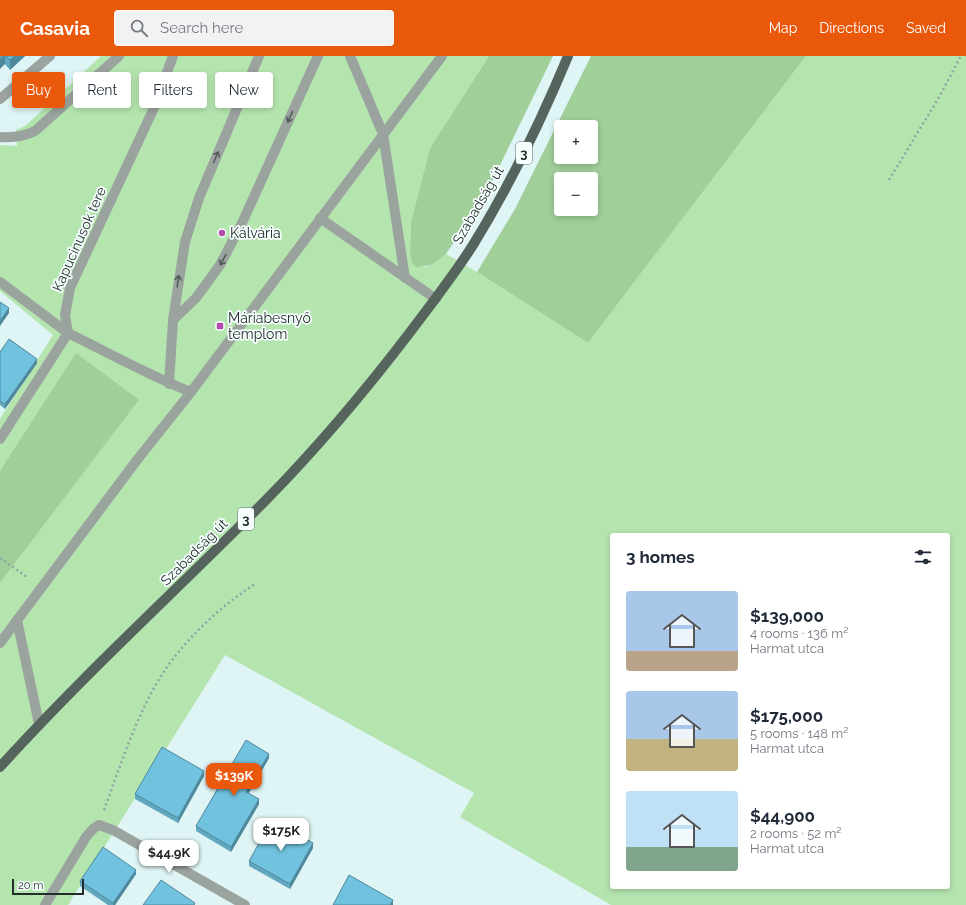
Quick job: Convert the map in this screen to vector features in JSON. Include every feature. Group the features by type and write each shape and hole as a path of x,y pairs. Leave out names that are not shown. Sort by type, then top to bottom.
{"main road":[{"name":"Szabadság út","path":"0,767 39,724 268,498 329,432 381,370 436,299 472,246 498,203 530,140 568,56"}],"street":[{"path":"0,99 50,56"},
{"path":"0,137 14,138 27,135 35,131 119,56"},
{"name":"Kapucinusok tere","path":"68,333 65,315 70,288 153,110 173,56"},
{"path":"169,384 173,320 185,242 199,198 259,56"},
{"path":"173,320 196,298 220,265 242,223 318,56"},
{"path":"350,56 383,134 405,278"},
{"path":"0,643 191,392 442,56"},
{"path":"320,218 436,299"},
{"path":"0,282 68,333 116,356 142,372 191,392"},
{"path":"0,439 68,333"},
{"path":"17,620 39,724"},
{"path":"45,905 86,837 98,825 113,830 245,905"}],"path":[{"path":"889,180 938,99 961,56"},
{"path":"0,558 42,587"},
{"path":"98,825 132,737 166,668 188,641 229,601 255,584"}],"green space":[{"path":"101,56 489,56 430,148 411,222 410,253 424,267 432,265 446,254 477,272 588,343 806,56 966,56 966,905 611,905 460,817 474,793 225,655 68,905 0,905 0,583 139,400 0,471 0,419 53,335 0,291 0,145 17,146 16,130 25,126 45,108 65,108 65,89 73,82 73,108 131,108 131,72 84,72"},
{"path":"489,56 553,56 485,196 446,254 432,265 416,267 412,263 410,253 411,222 430,148"},
{"path":"591,56 806,56 588,343 477,272 515,209 554,130 554,164 598,164 598,120 559,120"},
{"path":"76,353 139,400 0,583 0,471"}],"building":[{"path":"6,56 15,56 10,60"},
{"path":"0,302 9,308 0,321"},
{"path":"9,339 37,359 5,404 0,401 0,352"},
{"path":"246,740 269,754 246,792 259,799 231,847 196,826"},
{"path":"162,747 204,771 178,818 135,794"},
{"path":"272,820 313,843 290,884 249,861"},
{"path":"103,847 136,870 113,903 80,881"},
{"path":"349,875 393,900 390,905 333,905"},
{"path":"161,880 195,903 194,905 143,905"}],"place":[{"name":"Kálvária","path":"222,233"},
{"name":"Máriabesnyő templom","path":"220,326"}]}
